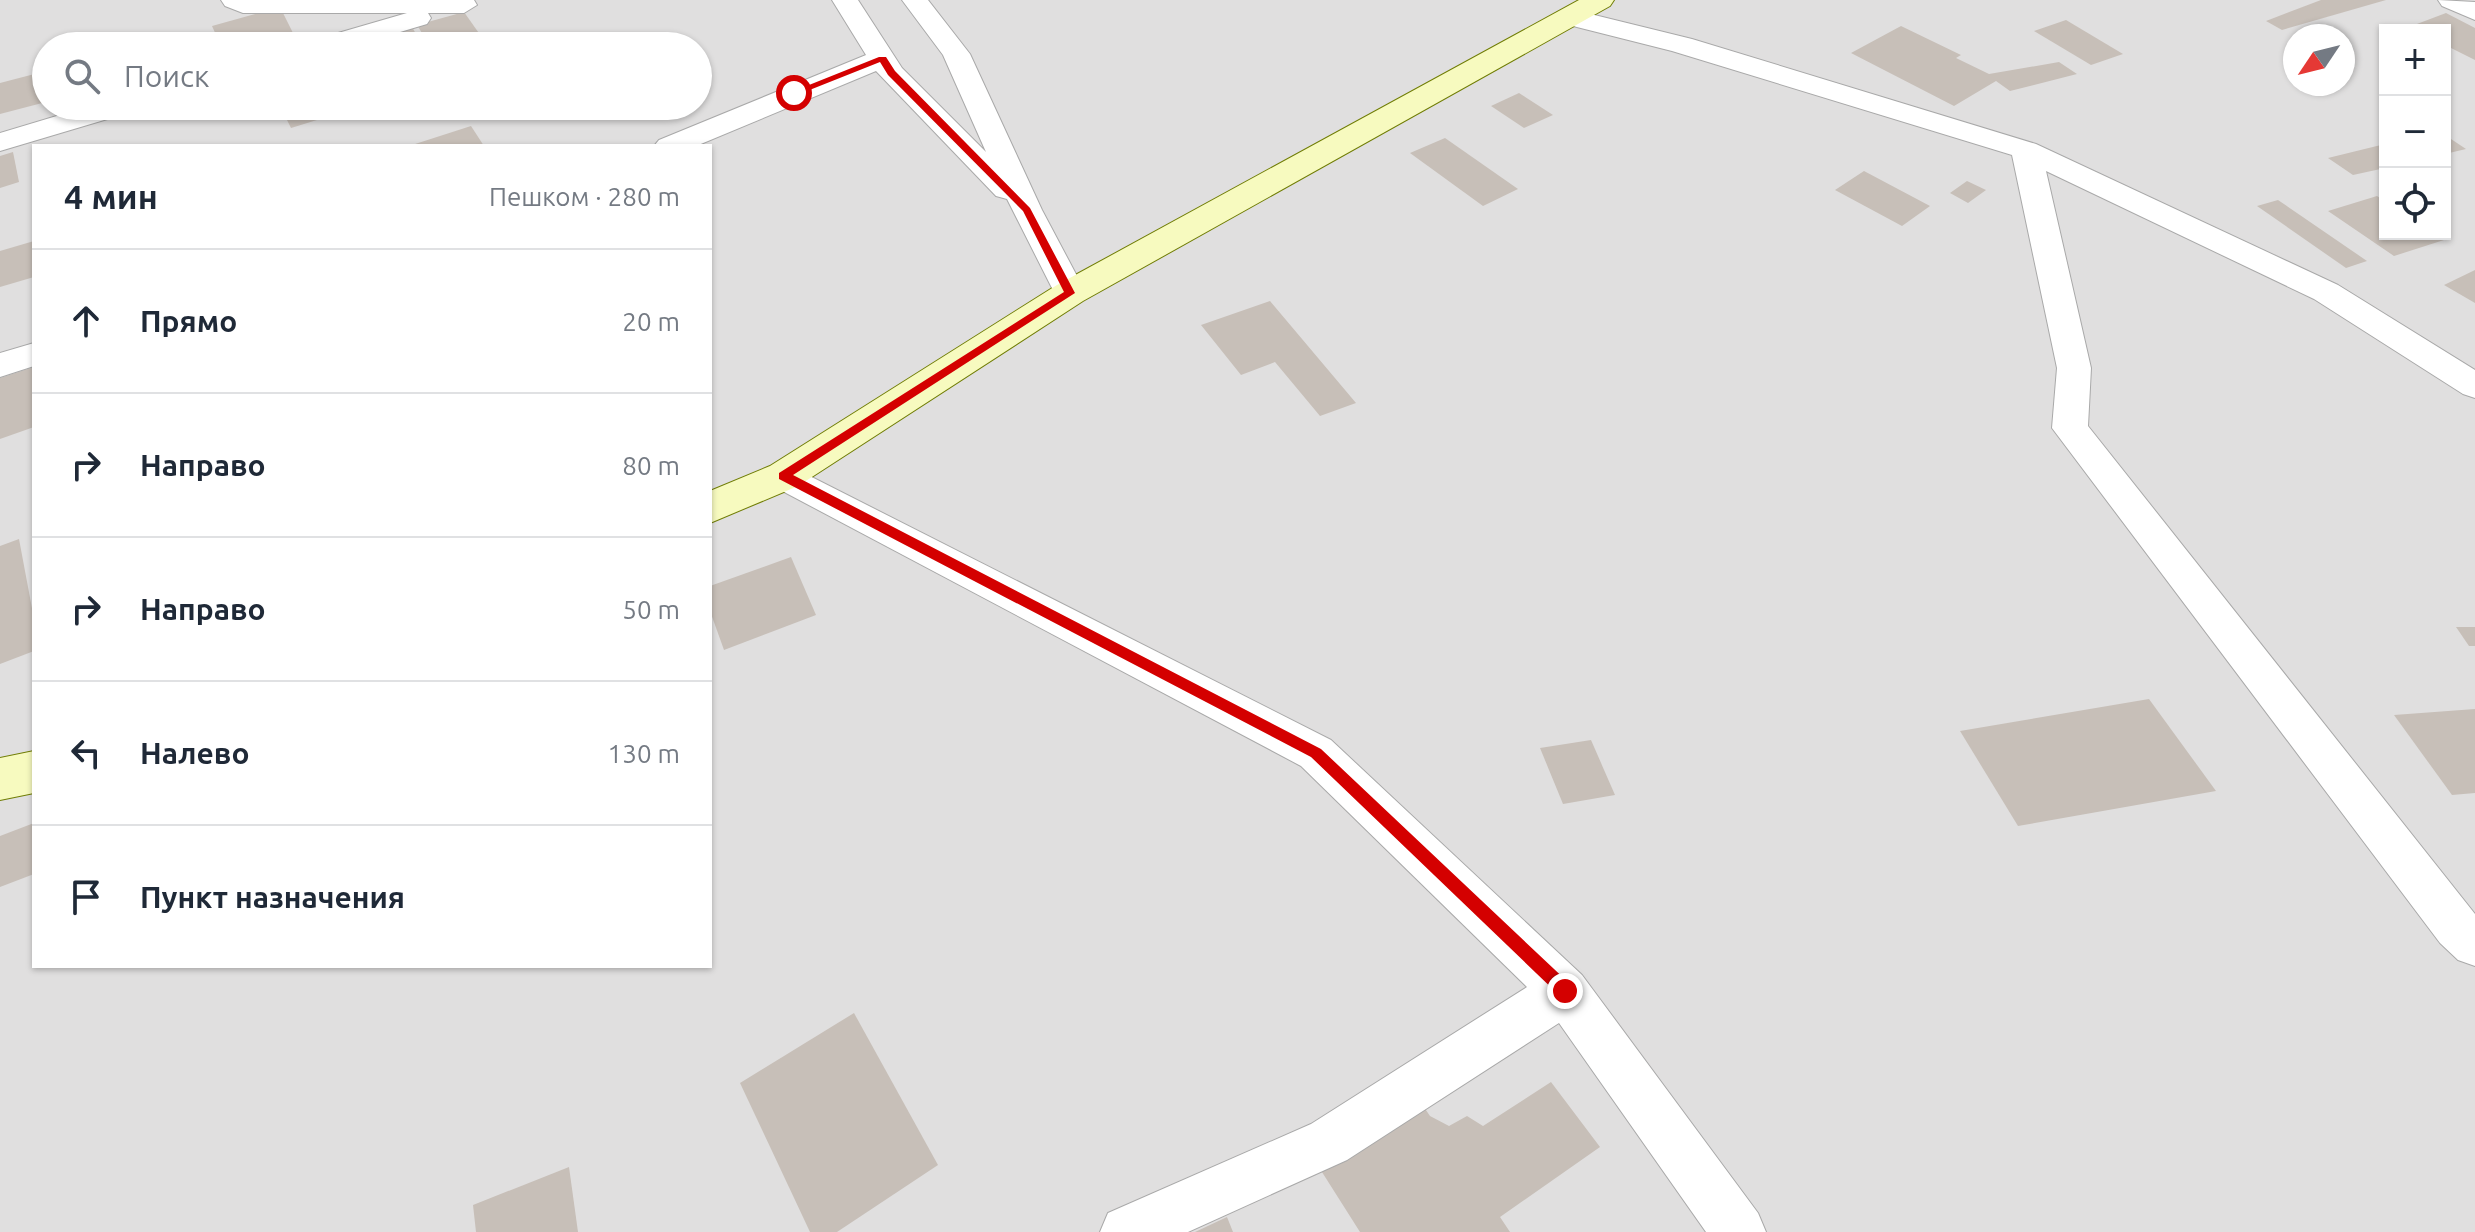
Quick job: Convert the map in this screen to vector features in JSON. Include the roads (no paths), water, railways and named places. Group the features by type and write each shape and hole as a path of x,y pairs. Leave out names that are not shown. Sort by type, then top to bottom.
{"street":[{"path":"234,0 243,5 472,2"},
{"path":"845,0 891,73 1027,210"},
{"path":"915,0 956,54 1027,210 1070,293"},
{"path":"712,507 784,476 1070,293 1600,0"},
{"path":"2451,0 2475,12"},
{"path":"371,32 472,2"},
{"path":"1570,17 1682,45 2026,150 2326,292 2475,386"},
{"path":"675,144 718,129 794,93 882,58"},
{"path":"0,142 74,120"},
{"path":"2026,150 2074,368 2070,428 2457,928 2475,944"},
{"path":"0,365 32,355"},
{"path":"784,476 1316,753 1565,991 1739,1232"},
{"path":"0,779 32,772"},
{"path":"1127,1232 1329,1142 1565,991"}]}
